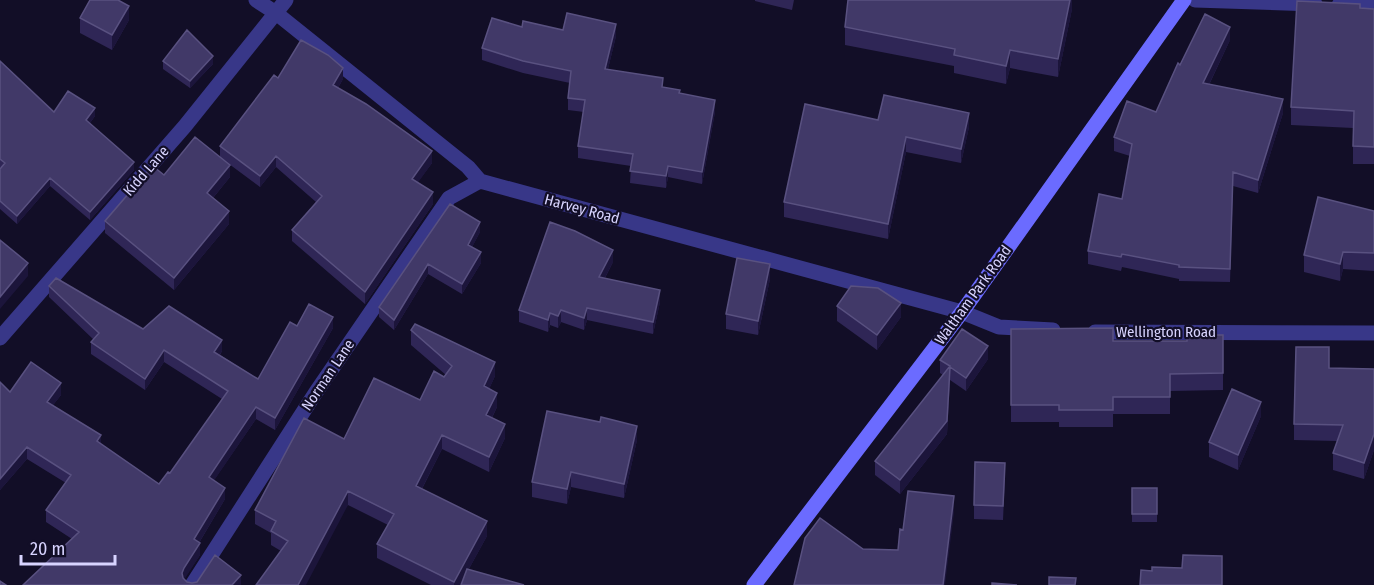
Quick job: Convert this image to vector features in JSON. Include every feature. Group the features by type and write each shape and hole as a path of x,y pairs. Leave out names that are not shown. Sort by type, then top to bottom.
{"main road":[{"name":"Waltham Park Road","path":"754,585 962,312 1184,0"}],"street":[{"path":"256,0 468,167 480,181"},
{"name":"Kidd Lane","path":"0,338 185,126 286,0"},
{"path":"1195,0 1374,6"},
{"name":"Harvey Road","path":"480,181 962,312"},
{"name":"Norman Lane","path":"192,585 316,392 449,198 480,181"},
{"name":"Wellington Road","path":"962,312 999,327 1070,331 1374,333"}],"building":[{"path":"90,0 118,0 129,6 112,35 80,18"},
{"path":"848,0 1070,0 1058,59 1010,50 1006,66 954,55 955,49 845,27"},
{"path":"1297,1 1360,4 1360,8 1374,9 1374,147 1353,146 1354,111 1291,107"},
{"path":"567,13 616,24 605,69 663,78 662,87 715,100 702,172 668,166 666,176 630,171 633,154 578,146 585,100 568,98 571,71 523,61 482,48 492,18 522,27 523,21 563,30"},
{"path":"1205,14 1230,27 1203,83 1283,99 1258,180 1233,172 1230,269 1179,267 1179,265 1122,254 1121,257 1088,251 1099,194 1122,199 1132,144 1114,137 1127,101 1156,112 1178,63 1180,65"},
{"path":"187,30 213,56 190,81 163,61"},
{"path":"301,40 328,55 343,68 333,85 366,104 432,151 412,179 433,192 365,292 292,230 322,196 276,156 260,176 220,146 274,75 278,78"},
{"path":"0,61 54,112 68,91 95,108 86,120 134,162 90,212 50,178 17,216 0,201 0,169 5,163 0,159"},
{"path":"884,95 969,113 961,149 906,137 888,224 784,202 805,104 878,120"},
{"path":"195,137 230,165 207,193 229,211 174,278 105,221 148,171 150,172 154,167 164,175"},
{"path":"1318,197 1374,211 1374,253 1343,252 1340,264 1304,255"},
{"path":"450,204 480,222 468,245 481,252 462,284 428,264 394,320 379,307"},
{"path":"550,222 575,231 613,250 599,277 660,290 653,322 587,308 584,318 561,310 558,316 550,313 548,320 519,310"},
{"path":"0,240 28,263 0,297"},
{"path":"737,258 770,264 758,321 726,314"},
{"path":"56,278 143,329 169,306 222,340 214,352 258,379 290,322 297,326 309,304 333,317 275,418 256,407 209,477 225,488 194,539 200,543 184,568 183,578 187,582 197,582 215,555 241,575 232,585 23,585 79,532 46,510 71,475 27,447 0,479 0,382 10,392 31,362 61,383 47,402 101,435 97,441 159,484 168,472 170,473 228,391 164,350 145,379 91,342 99,333 49,286"},
{"path":"851,286 878,288 901,303 877,335 837,306"},
{"path":"415,324 495,362 484,386 497,393 486,415 505,424 489,457 442,435 416,486 487,521 454,582 377,544 394,514 348,491 298,585 256,585 288,541 271,531 276,521 255,510 304,418 344,439 374,378 420,400 434,371 444,377 452,366 411,330"},
{"path":"1113,328 1113,341 1187,341 1187,335 1223,335 1223,373 1170,374 1170,397 1113,397 1113,410 1059,410 1059,405 1011,405 1011,329"},
{"path":"962,329 988,346 966,378 950,367 947,421 900,480 875,461 950,366 940,360"},
{"path":"1296,347 1329,347 1329,368 1374,369 1374,434 1364,463 1333,453 1343,425 1294,424"},
{"path":"1232,389 1261,402 1238,455 1209,442"},
{"path":"547,411 600,422 601,417 637,426 624,484 571,472 567,489 532,482"},
{"path":"975,462 1005,463 1003,506 974,505"},
{"path":"1132,488 1157,488 1157,514 1132,514"},
{"path":"908,491 954,496 943,585 794,585 805,538 820,518 863,549 898,550"},
{"path":"1183,555 1222,556 1222,585 1140,585 1141,570 1152,571 1152,567 1182,568"},
{"path":"467,569 524,585 461,585"},
{"path":"1049,577 1076,578 1075,585 1049,585"},
{"path":"992,583 1017,585 992,585"}]}
